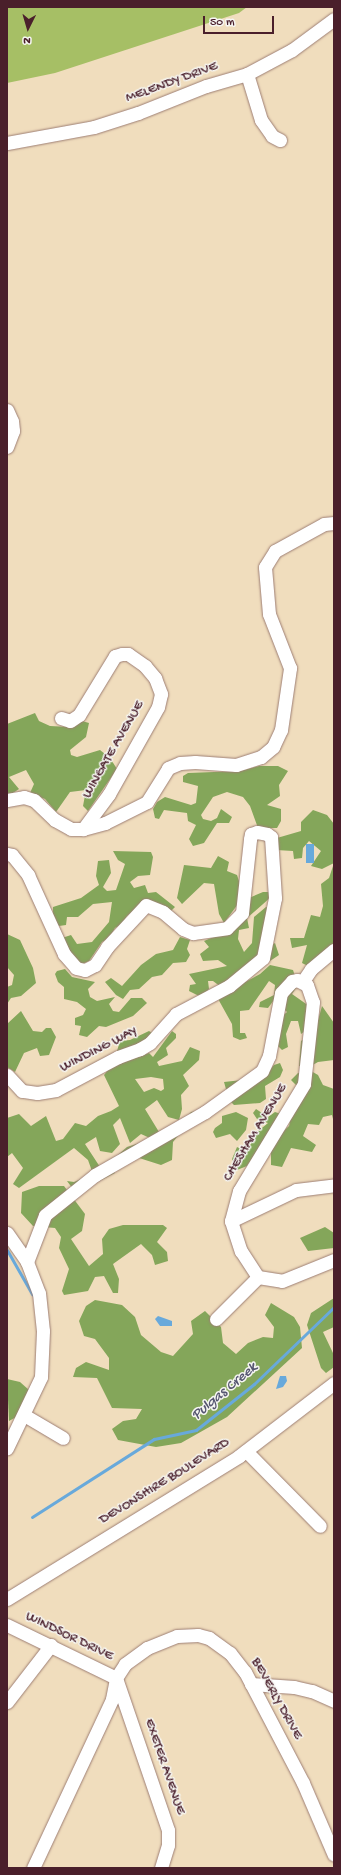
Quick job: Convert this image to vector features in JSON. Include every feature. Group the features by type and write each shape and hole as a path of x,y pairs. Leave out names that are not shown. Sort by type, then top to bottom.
{"street":[{"name":"MELENDY DRIVE","path":"7,143 94,127 206,86 247,74 292,50 334,19"},
{"path":"247,74 261,120 272,136 280,140"},
{"path":"7,410 12,421 13,431 7,446"},
{"path":"7,800 24,797 34,800 55,820 71,829 83,829 105,823 146,802 168,768 180,762 236,765 261,757 273,747 281,730 290,668 269,614 265,567 275,551 324,524 334,523"},
{"name":"WINGATE AVENUE","path":"62,718 70,721 79,715 115,656 122,654 128,654 145,666 155,678 161,694 158,707 110,794 83,829"},
{"name":"WINDING WAY","path":"7,854 12,855 28,875 64,954 76,968 85,970 95,965 106,947 146,905 163,912 183,929 193,933 227,928 242,913 250,839 251,834 257,832 267,834 271,837 274,898 263,958 229,986 176,1014 150,1043 140,1050 118,1058 56,1090 37,1093 22,1091 7,1075"},
{"path":"303,981 311,969 334,950"},
{"name":"CHESHAM AVENUE","path":"27,1262 45,1216 95,1175 205,1112 262,1071 269,1056 281,993 292,981 303,981 311,992 313,1002 304,1084 239,1191 231,1220"},
{"path":"334,1185 296,1190 231,1220 241,1252 258,1277 282,1280 334,1260"},
{"path":"7,1233 27,1262 39,1293 43,1331 41,1377 7,1448"},
{"path":"216,1319 258,1277"},
{"name":"DEVONSHIRE BOULEVARD","path":"7,1599 246,1451 334,1383"},
{"path":"24,1415 63,1438"},
{"path":"246,1451 320,1526"},
{"name":"WINDSOR DRIVE","path":"7,1625 51,1645 116,1678"},
{"name":"BEVERLY DRIVE","path":"33,1868 112,1699 116,1678 126,1664 147,1648 177,1636 198,1635 209,1638 230,1653 251,1684 302,1783 334,1855"},
{"path":"7,1702 51,1645"},
{"name":"EXETER AVENUE","path":"116,1678 166,1823 168,1845 161,1868"},
{"path":"251,1684 294,1687 312,1691 334,1702"}],"green space":[{"path":"7,7 247,7 239,13 55,73 7,83"},
{"path":"35,713 39,721 50,726 69,727 82,721 89,723 86,737 70,750 71,755 77,757 100,750 110,758 117,769 88,811 83,806 86,790 70,792 56,812 45,799 30,793 34,784 26,770 9,777 19,789 7,797 7,724"},
{"path":"259,766 278,766 288,771 279,785 280,796 267,805 281,809 281,821 277,828 258,828 250,806 243,797 227,792 213,797 201,815 203,819 211,821 217,818 221,809 232,817 229,823 217,823 204,843 193,846 189,839 196,825 188,821 187,813 164,810 159,819 155,818 153,809 157,802 165,797 191,805 196,803 198,786 183,782 183,776 188,773 240,771"},
{"path":"313,810 327,815 334,824 334,863 322,869 311,866 321,851 309,841 303,848 302,858 294,859 293,851 276,850 277,838 301,831 301,822"},
{"path":"113,851 151,852 153,857 150,875 138,876 130,882 134,888 145,885 148,893 156,892 175,907 171,911 147,899 127,916 122,924 115,928 109,938 102,942 89,961 82,964 75,963 62,938 71,935 77,944 92,942 109,922 112,902 93,904 78,917 67,917 66,925 59,926 53,918 53,907 81,898 99,885 96,876 98,861 109,860 111,873 103,887 107,891 116,890 125,864 118,860"},
{"path":"218,856 229,862 227,871 237,875 241,887 238,904 224,923 219,914 214,884 204,883 182,904 177,898 184,865 211,868"},
{"path":"334,863 334,943 308,966 302,963 307,945 292,948 290,938 304,938 311,915 320,917 323,906 321,884 329,878"},
{"path":"263,892 270,892 271,897 247,918 249,928 239,930 238,939 244,952 252,943 254,917 266,907 270,908 270,946 275,943 279,955 270,961 260,958 221,987 213,981 208,981 209,989 201,997 189,991 190,985 196,984 189,974 227,966 218,960 203,961 200,954 209,947 204,941 223,933 249,898"},
{"path":"7,934 20,940 33,968 36,983 21,996 11,998 7,1004 7,987 12,985 14,975 7,967"},
{"path":"180,937 190,940 187,949 190,955 186,962 173,963 162,975 152,977 139,989 130,990 123,999 116,995 105,982 111,978 122,986 141,965 156,954 173,950"},
{"path":"270,965 293,970 298,985 292,994 309,1006 308,1029 301,1034 298,1021 291,1021 286,1034 288,1047 282,1050 278,1046 281,1017 287,1012 274,1000 268,1008 259,1007 260,1002 274,995 275,985 269,981 249,1010 240,1011 240,1033 245,1033 247,1038 240,1040 233,1037 232,1024 217,997 260,974"},
{"path":"65,969 72,977 95,982 88,989 90,997 97,1001 115,997 109,1004 113,1011 119,1012 131,998 142,998 147,1003 133,1016 106,1027 99,1026 87,1037 79,1035 81,1026 75,1025 75,1018 83,1015 86,1009 77,1002 64,999 64,987 58,982 55,974 57,971"},
{"path":"322,1006 334,1023 334,1060 318,1062 309,1067 299,1066 301,1041 315,1031"},
{"path":"21,1011 33,1031 42,1032 46,1028 51,1028 56,1037 49,1055 40,1056 37,1048 24,1053 15,1072 7,1067 7,1024"},
{"path":"149,1031 152,1033 132,1059 149,1053 153,1057 172,1031 176,1034 176,1038 166,1048 168,1055 157,1062 159,1066 182,1061 190,1047 200,1051 199,1060 183,1075 189,1086 181,1095 182,1109 179,1120 168,1117 157,1100 145,1109 159,1132 187,1117 191,1112 198,1111 173,1142 172,1160 161,1165 136,1157 119,1169 113,1160 119,1154 127,1147 152,1139 141,1134 130,1143 120,1118 113,1125 120,1144 112,1153 100,1151 96,1137 85,1144 100,1167 112,1168 115,1173 76,1193 67,1181 74,1182 93,1174 88,1160 74,1148 19,1188 13,1184 23,1168 12,1153 7,1157 7,1118 19,1114 31,1126 46,1116 56,1141 63,1139 75,1123 86,1126 98,1116 119,1106 104,1075 108,1070 109,1058 117,1051 120,1041 130,1040","holes":["151,1077 163,1079 164,1089 161,1091 154,1088 144,1092 135,1079"]},
{"path":"280,1063 283,1070 280,1077 265,1086 266,1099 260,1103 234,1105 229,1100 224,1082 261,1078 274,1065"},
{"path":"311,1071 318,1075 323,1085 334,1089 334,1123 332,1115 323,1117 319,1125 308,1124 303,1136 316,1145 312,1152 291,1148 282,1167 271,1165 271,1149 277,1137 289,1126 291,1116 305,1094 291,1080 298,1073"},
{"path":"256,1109 268,1117 275,1112 281,1114 247,1166 237,1170 232,1159 237,1147 243,1150 251,1144 251,1137 268,1123 257,1119 253,1113"},
{"path":"236,1112 248,1118 246,1130 237,1141 230,1134 216,1138 213,1132 215,1128 222,1123 222,1116"},
{"path":"39,1186 64,1186 85,1214 82,1231 71,1239 89,1266 103,1254 102,1239 109,1229 123,1225 163,1225 167,1228 157,1242 167,1252 168,1261 155,1265 152,1255 141,1244 113,1264 119,1279 118,1293 113,1293 104,1276 95,1277 88,1291 64,1295 62,1291 69,1269 59,1248 61,1237 55,1228 33,1226 21,1213 22,1192"},
{"path":"325,1227 334,1233 334,1248 308,1251 300,1238"},
{"path":"334,1298 334,1327 323,1332 333,1353 334,1367 326,1373 321,1368 307,1325 311,1313"},
{"path":"95,1300 122,1305 135,1317 141,1335 161,1352 173,1356 193,1334 191,1321 205,1311 221,1327 223,1343 236,1354 248,1343 263,1337 273,1338 274,1327 265,1315 271,1303 294,1317 300,1327 302,1348 227,1417 181,1443 156,1447 118,1440 112,1429 123,1421 136,1419 142,1409 112,1408 97,1378 73,1377 76,1368 86,1362 109,1370 109,1358 95,1339 84,1336 79,1321 86,1306"},
{"path":"7,1379 20,1382 29,1390 20,1415 9,1421"}],"water":[{"path":"306,844 314,844 314,863 306,863"},
{"path":"158,1316 172,1321 172,1326 160,1326 155,1319"},
{"path":"280,1376 286,1376 287,1381 283,1387 276,1389"}],"waterway":[{"path":"7,1250 32,1294"},
{"name":"Pulgas Creek","path":"32,1517 154,1439 196,1430 254,1384 334,1307"}]}
